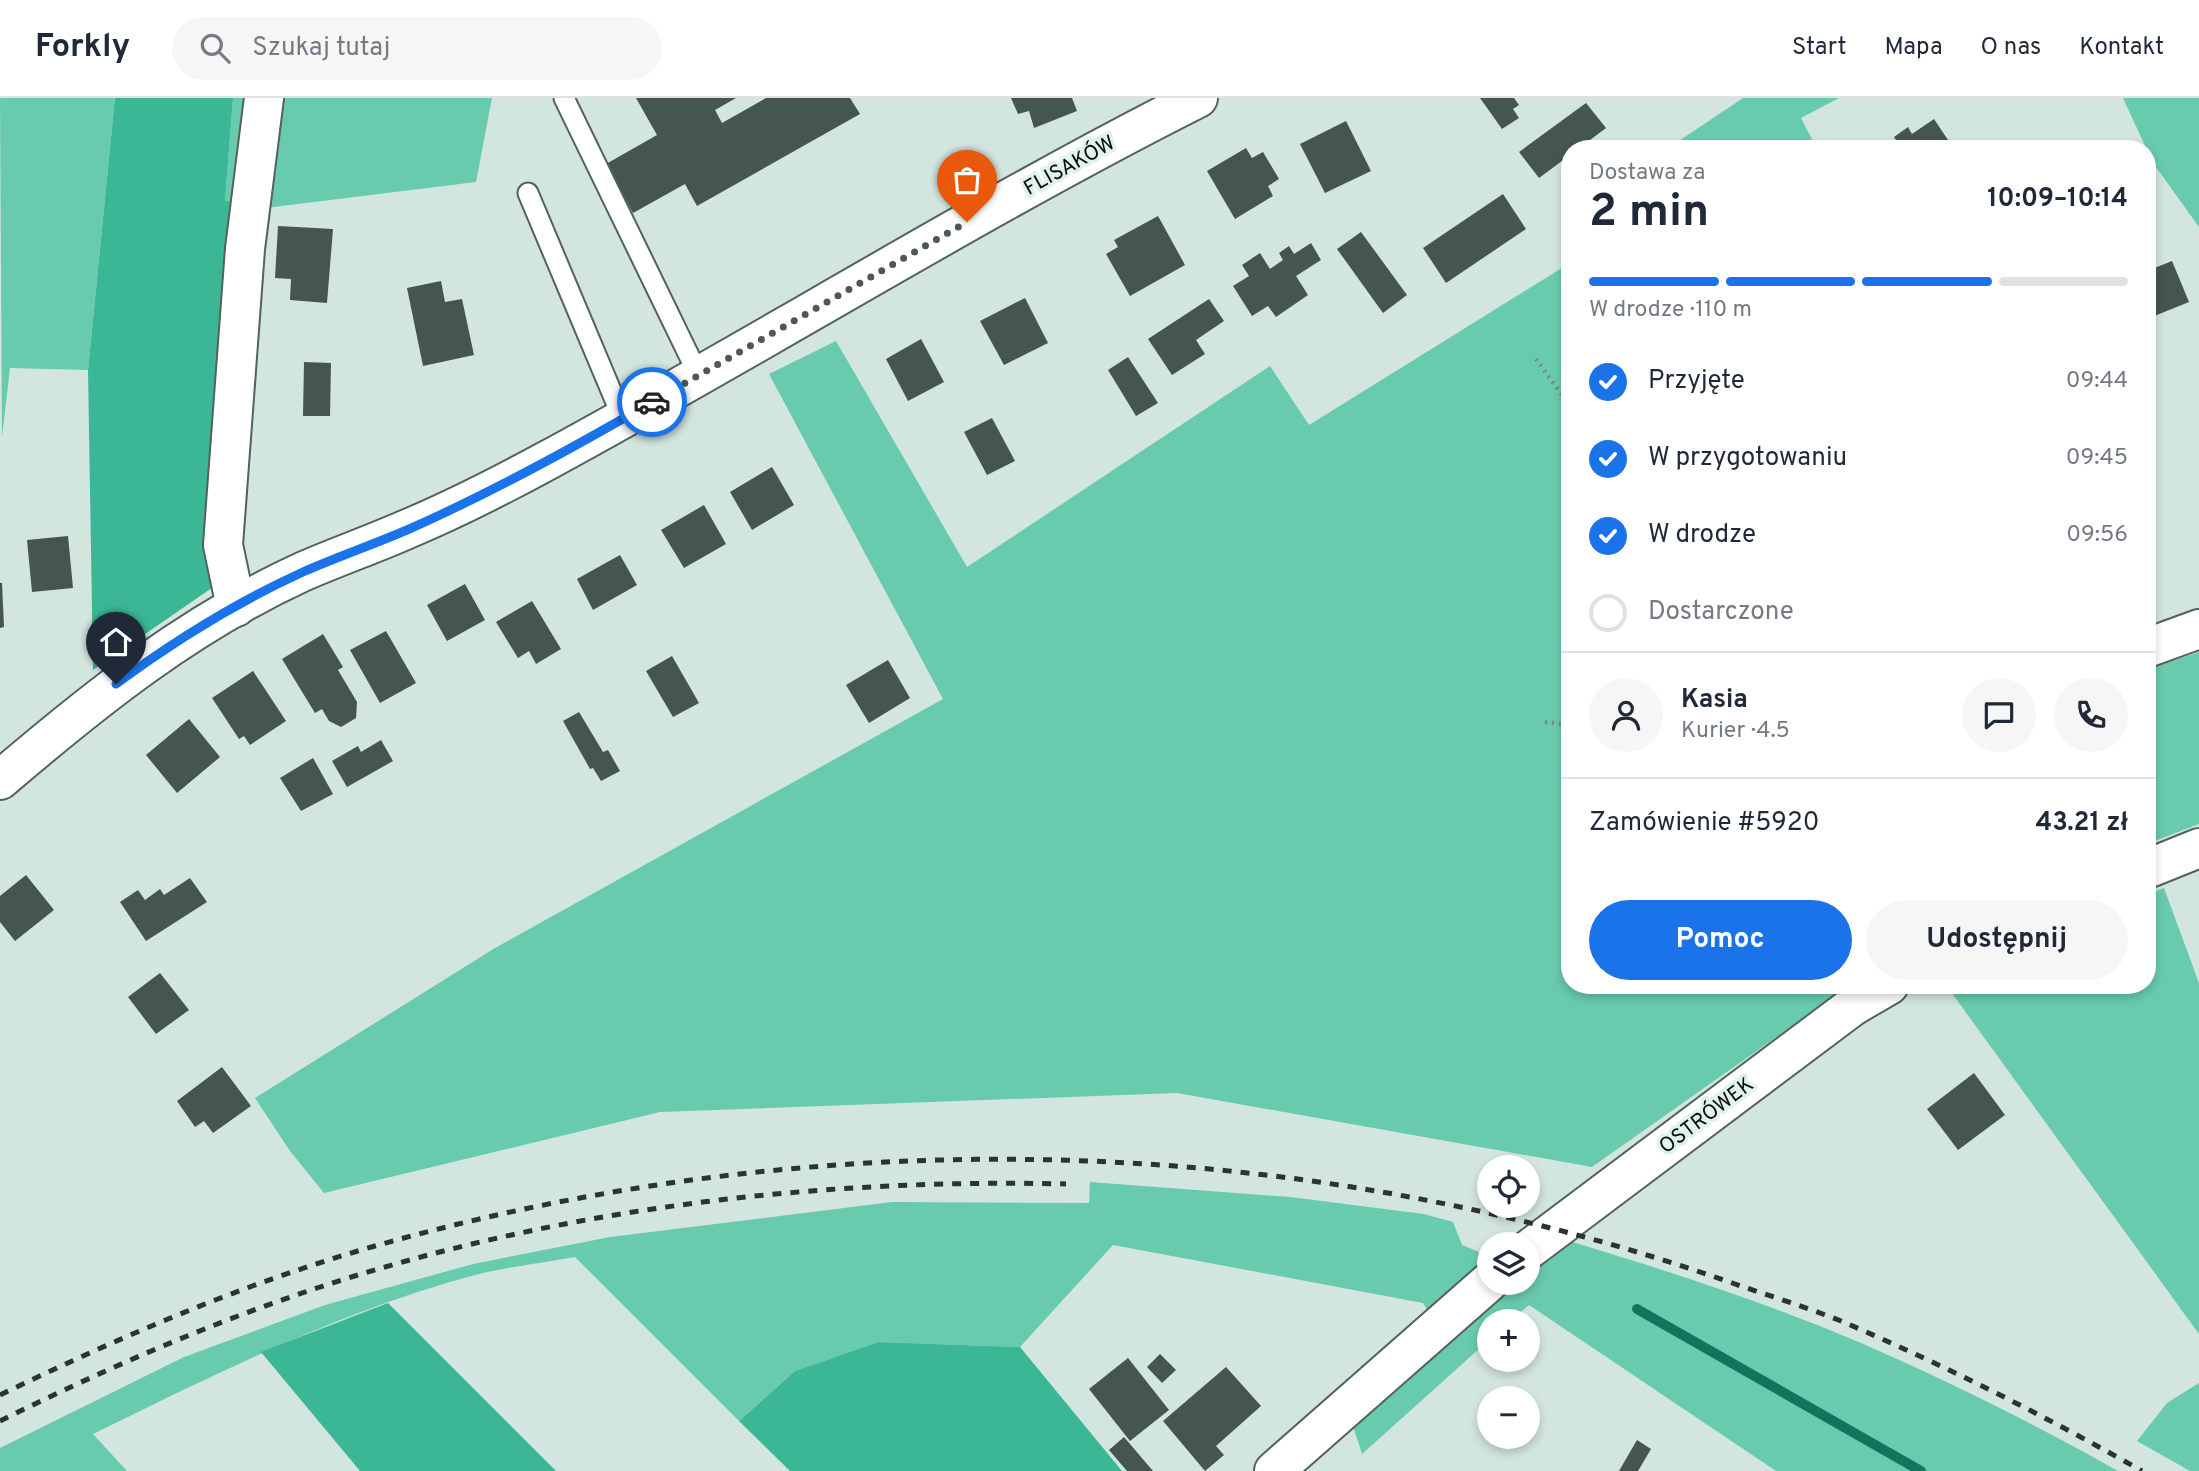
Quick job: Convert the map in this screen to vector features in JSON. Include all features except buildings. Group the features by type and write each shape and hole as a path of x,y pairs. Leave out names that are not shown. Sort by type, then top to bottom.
{"street":[{"path":"236,607 223,545 245,249 264,98"},
{"name":"FLISAKÓW","path":"0,780 94,701 160,651 236,607 302,572 408,529 623,419 1085,155 1198,98"},
{"path":"2156,645 2199,629"},
{"path":"2156,865 2199,848"},
{"name":"OSTRÓWEK","path":"1540,1241 1842,1014 1874,994"},
{"path":"1274,1471 1477,1293"}],"lane":[{"path":"564,98 698,374"},
{"path":"528,193 623,419"}],"path":[{"path":"1536,359 1561,394"},
{"path":"1545,722 1561,724"}],"green space":[{"path":"0,98 115,98 88,370 10,368 2,437"},
{"path":"115,98 233,98 225,201 245,204 219,583 93,670 88,370"},
{"path":"233,98 492,98 476,182 265,208 225,202"},
{"path":"1743,98 1839,98 1801,118 1812,140 1680,140"},
{"path":"2123,98 2199,98 2199,227 2156,167 2156,140 2142,140"},
{"path":"1561,269 1561,994 1837,994 1592,1167 1540,1158 1540,1155 1525,1155 1177,1093 660,1112 324,1193 290,1151 255,1098 495,948 943,699 769,374 836,341 967,567 1270,366 1309,425"},
{"path":"2199,652 2199,824 2156,841 2156,667"},
{"path":"2164,888 2199,983 2199,1334 1953,994 2156,994 2156,891"},
{"path":"1090,1182 1290,1197 1424,1214 1453,1222 1462,1245 1477,1251 1477,1276 1428,1311 1423,1303 1113,1245 1020,1347 878,1342 795,1371 739,1421 575,1257 475,1275 376,1306 233,1366 93,1434 127,1471 0,1471 0,1448 184,1357 325,1305 473,1264 610,1237 892,1202 1089,1203"},
{"path":"1556,1237 1786,1313 1926,1372 2118,1471 1776,1471 1540,1312 1540,1309 1529,1305 1524,1309 1477,1309 1477,1351 1362,1454 1352,1423 1490,1295 1540,1295 1540,1251"},
{"path":"388,1303 556,1471 360,1471 261,1352"},
{"path":"878,1342 1020,1347 1122,1471 790,1471 739,1421 795,1371"},
{"path":"2199,1383 2199,1471 2190,1471 2137,1441 2167,1403"}],"waterway":[{"path":"1637,1309 1921,1471"}],"railway":[{"path":"0,1395 184,1312 279,1277 375,1246 543,1205 714,1177 885,1162 1058,1160 1230,1171 1401,1195 1570,1233 1735,1284 1841,1321 1994,1392 2142,1471"},
{"path":"0,1421 156,1349 276,1302 408,1261 500,1238 593,1219 782,1193 877,1187 1066,1184"}],"way so far":[{"path":"652,402 967,222"}],"route":[{"path":"116,684 160,651 302,572 408,529 544,462 652,402"}]}
